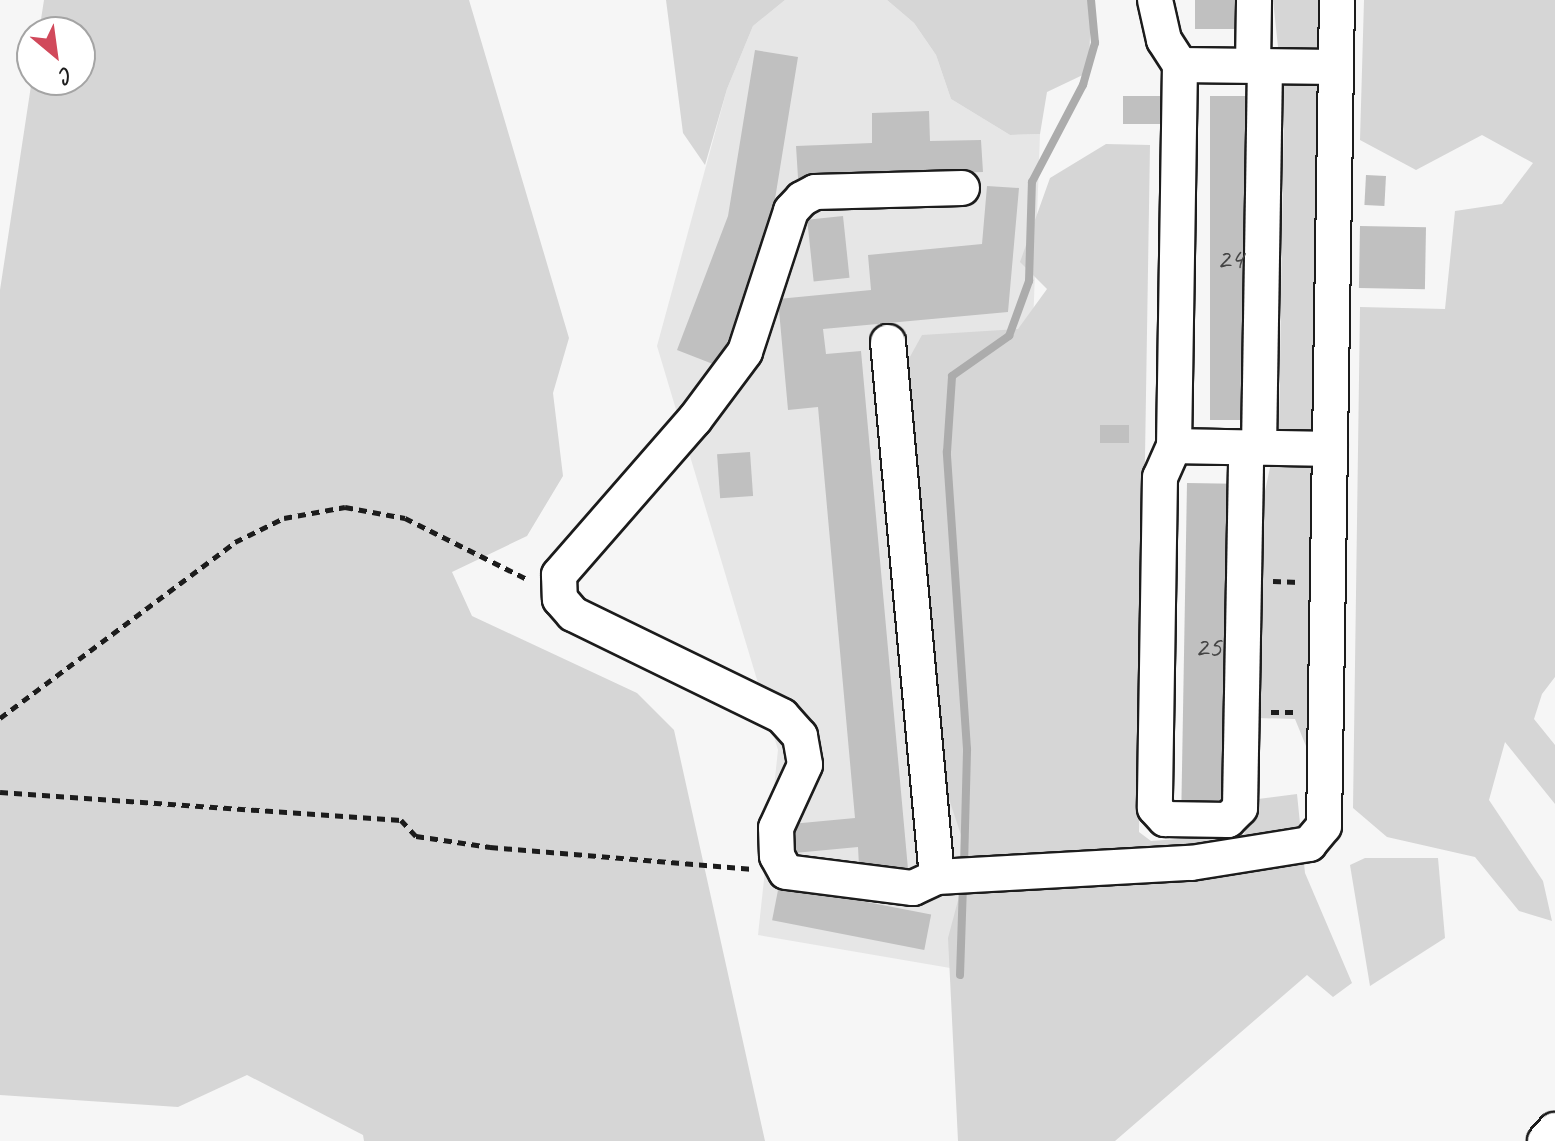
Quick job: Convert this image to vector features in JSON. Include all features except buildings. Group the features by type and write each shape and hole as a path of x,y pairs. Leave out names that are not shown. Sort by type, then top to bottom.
{"street":[{"path":"1155,0 1164,40 1180,65 1174,446 1160,477 1155,808 1161,816 1158,865"},
{"path":"1161,816 1236,816 1242,711 1244,581 1253,448 1259,66 1254,0"},
{"path":"962,188 815,192 802,199 791,211 745,352 695,419 559,575 560,599 573,614 782,716 800,736 805,765 776,828 777,856 786,872 913,888 937,877 1158,865 1309,844 1324,826 1337,0"},
{"path":"1180,65 1336,67"},
{"path":"888,342 937,877"},
{"path":"1174,446 1330,449"},
{"path":"1545,1141 1555,1130"}],"path":[{"path":"0,718 235,542 284,518 345,507 405,518 560,599"},
{"path":"1244,581 1328,582"},
{"path":"1242,711 1326,712"},
{"path":"0,792 401,820 416,836 490,847 786,872"}],"shaded area":[{"path":"44,0 469,0 569,338 553,393 563,476 527,536 452,572 472,616 637,693 674,730 765,1141 364,1141 363,1135 247,1075 178,1107 0,1095 0,290 29,96 96,96 96,16 42,16"},
{"path":"666,0 785,0 753,26 727,89 705,165 683,133"},
{"path":"785,0 887,0 914,23 936,55 951,99 1010,135 1040,134 1032,354 966,839 956,969 758,935 778,750 657,346 727,89 753,26"},
{"path":"887,0 1091,0 1089,72 1047,92 1040,134 1010,135 951,99 936,55 914,23"},
{"path":"1273,0 1320,0 1308,751 1295,719 1258,718 1261,510 1279,425 1284,103"},
{"path":"1364,0 1555,0 1555,677 1542,694 1534,719 1555,745 1555,804 1505,742 1489,800 1543,881 1552,921 1519,911 1475,857 1387,837 1353,808 1360,307 1445,309 1455,211 1502,204 1533,163 1482,135 1416,170 1360,140"},
{"path":"1106,144 1150,145 1139,832 1151,841 1244,834 1258,799 1297,794 1305,873 1352,983 1333,997 1307,975 1115,1141 958,1141 948,938 969,859 935,757 901,373 922,335 1018,329 1047,289 1020,262 1050,178"},
{"path":"1365,858 1438,858 1445,938 1370,986 1350,865"}],"waterway":[{"path":"964,866 967,749 947,452 952,376 1009,336 1029,281 1032,182 1083,85 1095,43 1091,0"},
{"path":"960,975 963,884"}]}
